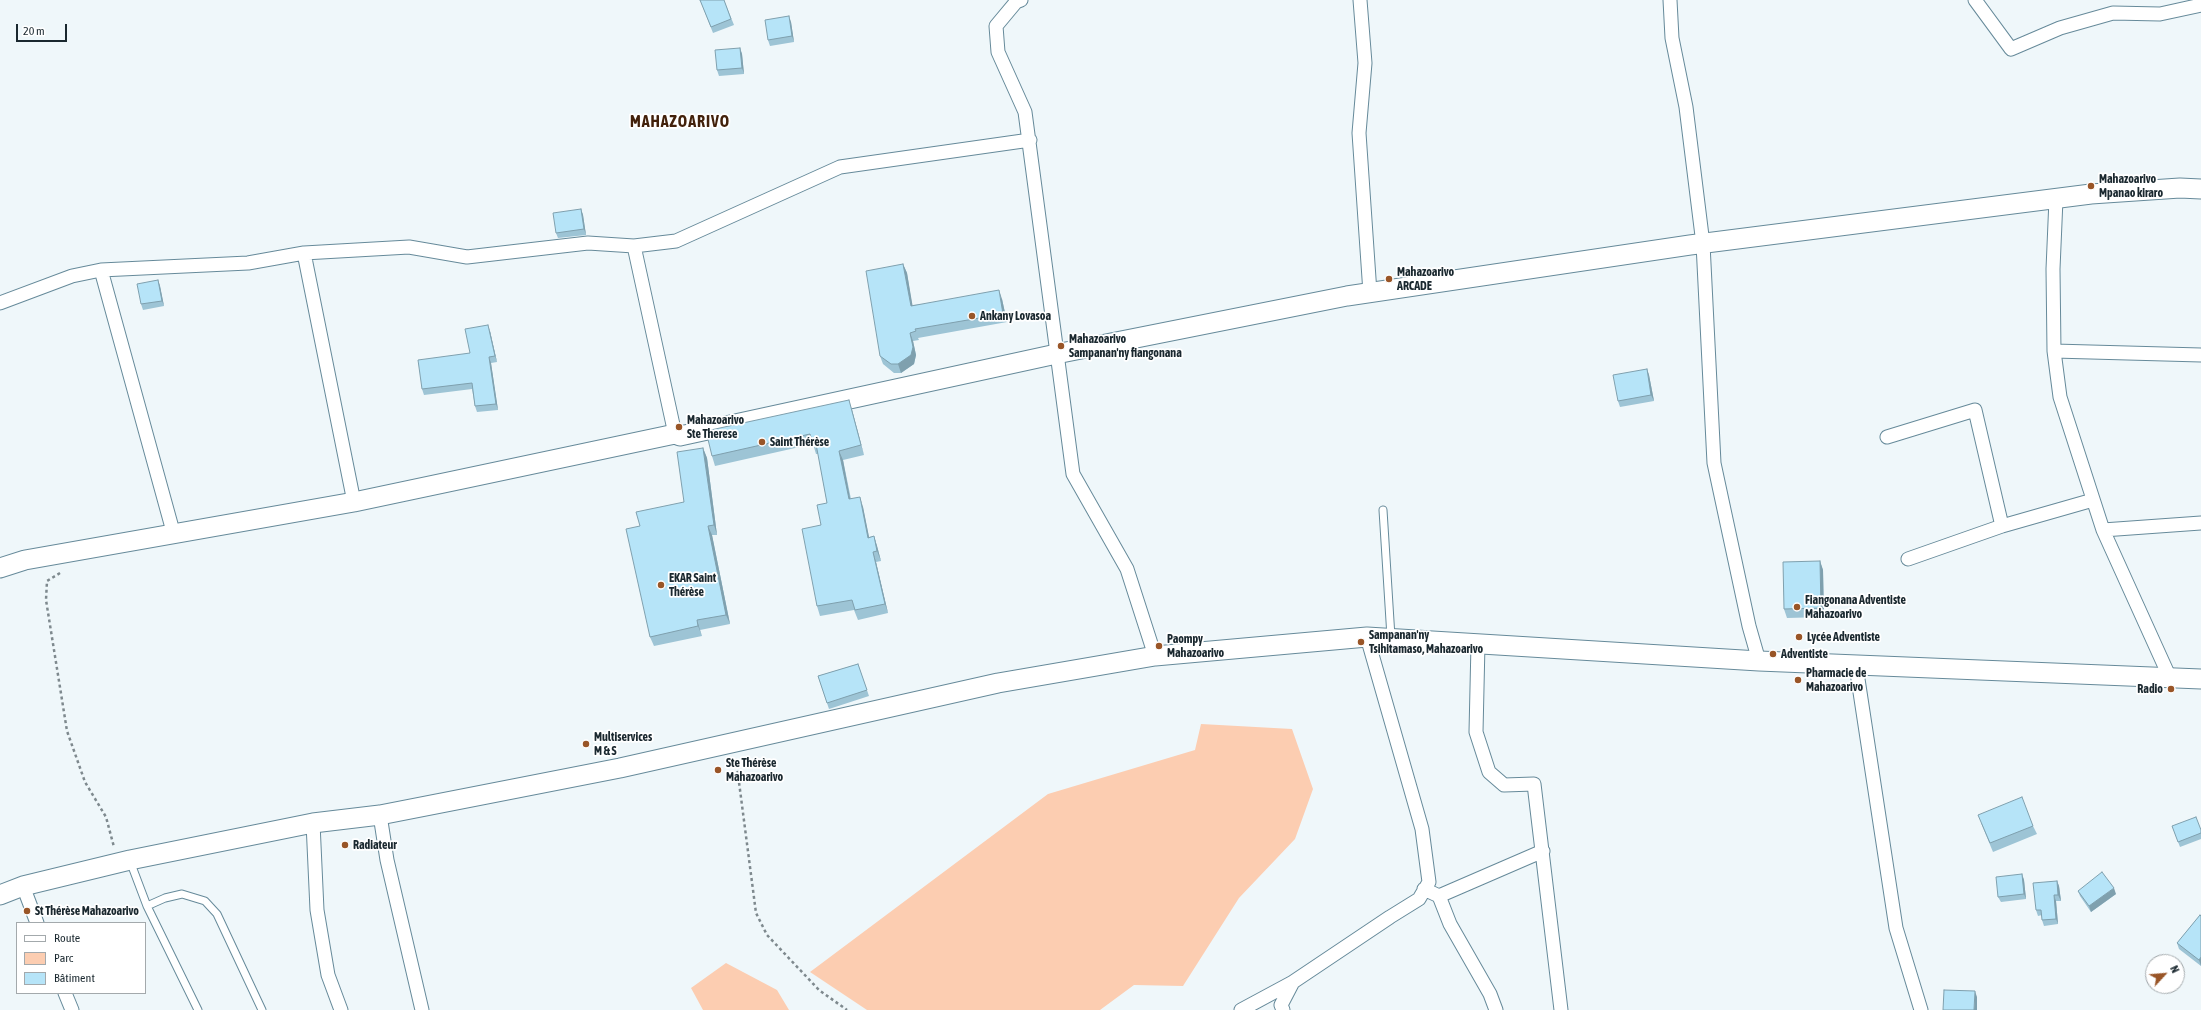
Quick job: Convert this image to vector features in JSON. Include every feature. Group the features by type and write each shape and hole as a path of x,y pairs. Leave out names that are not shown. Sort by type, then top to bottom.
{"main road":[{"path":"0,568 25,560 174,535 354,502 675,434 680,436 1056,354 1370,293 1703,244 2056,199 2139,190 2201,189"},
{"path":"0,894 23,886 124,862 313,822 380,815 620,768 998,682 1154,656 1367,637 1856,666 2201,679"}],"street":[{"path":"1021,0 1016,2 996,26 998,52 1025,112 1030,140 1056,354 1073,474 1127,569 1154,656"},
{"path":"1360,0 1365,63 1359,133 1370,293"},
{"path":"1670,0 1672,38 1686,107 1703,244 1714,463 1749,626 1759,661"},
{"path":"1975,0 2011,49 2060,28 2113,13 2160,14 2201,5"},
{"path":"0,303 72,276 101,270 248,263 304,253 409,247 467,257 588,243 634,246 676,241 840,167 1030,140"},
{"path":"2056,199 2053,269 2054,351 2060,397 2103,530 2170,678"},
{"path":"634,246 675,434"},
{"path":"304,253 354,502"},
{"path":"101,270 174,535"},
{"path":"2054,351 2201,355"},
{"path":"1887,437 1975,410 2002,526"},
{"path":"1908,559 2002,526 2093,500"},
{"path":"2103,530 2201,524"},
{"path":"1241,1010 1293,982 1419,899 1429,882 1422,829 1367,637"},
{"path":"1478,644 1476,732 1489,772 1504,785 1534,784 1561,1010"},
{"path":"1856,666 1896,928 1921,1010"},
{"path":"380,815 386,860 422,1010"},
{"path":"313,822 317,910 328,974 341,1010"},
{"path":"1439,896 1543,851"},
{"path":"23,886 37,922"},
{"path":"1424,889 1439,896 1450,924 1490,994 1496,1010"},
{"path":"1283,1010 1281,1005 1293,982"},
{"path":"65,994 72,1010"}],"lane":[{"path":"1383,510 1391,639"},
{"path":"124,862 198,1010"},
{"path":"147,906 165,898 182,894 205,901 217,914 262,1010"}],"path":[{"path":"65,570 47,581 46,600 67,731 85,782 106,817 124,862"},
{"path":"733,742 756,913 767,935 819,990 847,1010"}],"green space":[{"path":"1201,724 1292,729 1313,789 1295,839 1239,898 1183,986 1134,985 1100,1010 867,1010 810,972 1048,794 1195,750"},
{"path":"726,963 777,990 789,1010 703,1010 691,988"}],"building":[{"path":"700,0 724,0 731,19 711,27"},
{"path":"789,16 792,36 768,40 765,20"},
{"path":"740,48 742,68 717,70 715,50"},
{"path":"581,209 584,229 556,233 553,213"},
{"path":"903,264 911,306 999,290 1003,314 915,329 916,331 910,333 913,347 911,355 898,364 891,364 880,356 866,271"},
{"path":"158,280 162,301 141,304 137,284"},
{"path":"488,325 495,356 489,357 496,404 475,406 472,383 422,389 418,360 470,353 465,329"},
{"path":"1647,369 1651,395 1618,401 1613,375"},
{"path":"849,400 861,445 839,451 849,499 860,497 868,538 874,536 877,551 873,552 885,604 855,610 852,600 817,606 802,529 821,525 817,505 827,503 816,444 813,444 810,434 712,456 706,431"},
{"path":"703,448 714,525 708,526 726,615 697,620 698,626 650,637 626,529 640,526 636,512 684,502 677,452"},
{"path":"1820,561 1821,608 1784,609 1783,562"},
{"path":"858,664 867,690 827,703 818,676"},
{"path":"2022,797 2033,826 1990,843 1978,815"},
{"path":"2196,817 2201,833 2178,842 2172,826"},
{"path":"2102,872 2114,888 2089,906 2078,891"},
{"path":"2022,874 2024,894 1998,897 1996,877"},
{"path":"2057,881 2058,895 2054,895 2056,919 2042,920 2041,910 2036,910 2033,883"},
{"path":"2200,915 2201,957 2199,960 2177,943"},
{"path":"1944,990 1975,991 1974,1010 1943,1010"}],"place":[{"name":"Mahazoarivo Mpanao kiraro","path":"2091,186"},
{"name":"Mahazoarivo ARCADE","path":"1389,279"},
{"name":"Ankany Lovasoa","path":"972,316"},
{"name":"Mahazoarivo Sampanan'ny fiangonana","path":"1061,346"},
{"name":"Mahazoarivo Ste Therese","path":"679,427"},
{"name":"Saint Thérèse","path":"762,442"},
{"name":"EKAR Saint Thérèse","path":"661,585"},
{"name":"Fiangonana Adventiste Mahazoarivo","path":"1797,607"},
{"name":"Lycée Adventiste","path":"1799,637"},
{"name":"Sampanan'ny Tsihitamaso, Mahazoarivo","path":"1361,642"},
{"name":"Paompy Mahazoarivo","path":"1159,646"},
{"name":"Adventiste","path":"1773,654"},
{"name":"Pharmacie de Mahazoarivo","path":"1798,680"},
{"name":"Radio","path":"2171,689"},
{"name":"Multiservices M & S","path":"586,744"},
{"name":"Ste Thérèse Mahazoarivo","path":"718,770"},
{"name":"Radiateur","path":"345,845"},
{"name":"St Thérèse Mahazoarivo","path":"27,911"}],"district":[{"name":"MAHAZOARIVO","path":"680,122"}]}
